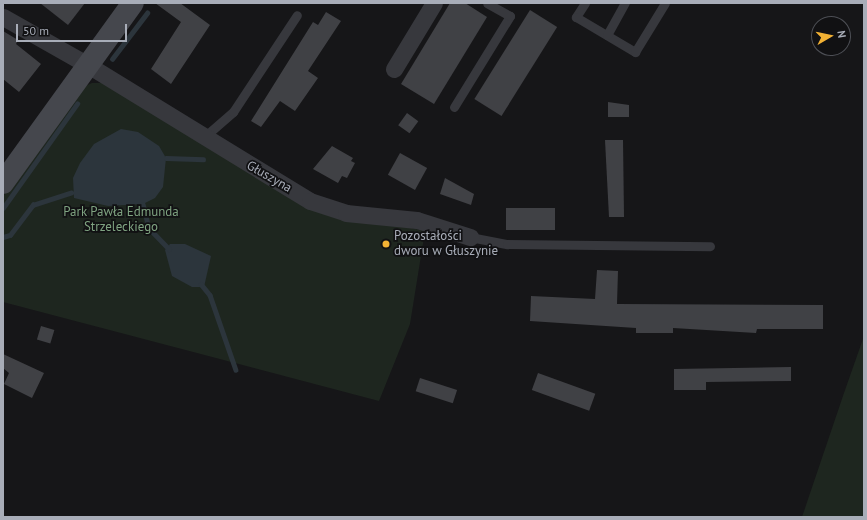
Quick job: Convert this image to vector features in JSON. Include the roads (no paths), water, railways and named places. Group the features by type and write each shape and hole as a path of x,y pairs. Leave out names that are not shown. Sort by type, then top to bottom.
{"street":[{"path":"3,183 133,3"},
{"path":"394,69 434,3"},
{"name":"Głuszyna","path":"3,17 88,65 203,138 328,208 417,220 470,237"}],"lane":[{"path":"454,107 510,16 487,3"},
{"path":"585,3 576,17 635,52 665,3"},
{"path":"607,35 626,3"},
{"path":"203,138 234,112 297,15"},
{"path":"470,237 507,244 710,246"}],"waterway":[{"path":"112,59 147,13"},
{"path":"3,208 77,104"},
{"path":"166,158 203,159"},
{"path":"3,237 10,235 33,205 71,193"},
{"path":"143,204 149,228 169,249"},
{"path":"201,284 210,295 236,370"}],"place":[{"name":"Pozostałości dworu w Głuszynie","path":"386,244"}],"park label":[{"name":"Park Pawła Edmunda Strzeleckiego","path":"121,220"}]}
